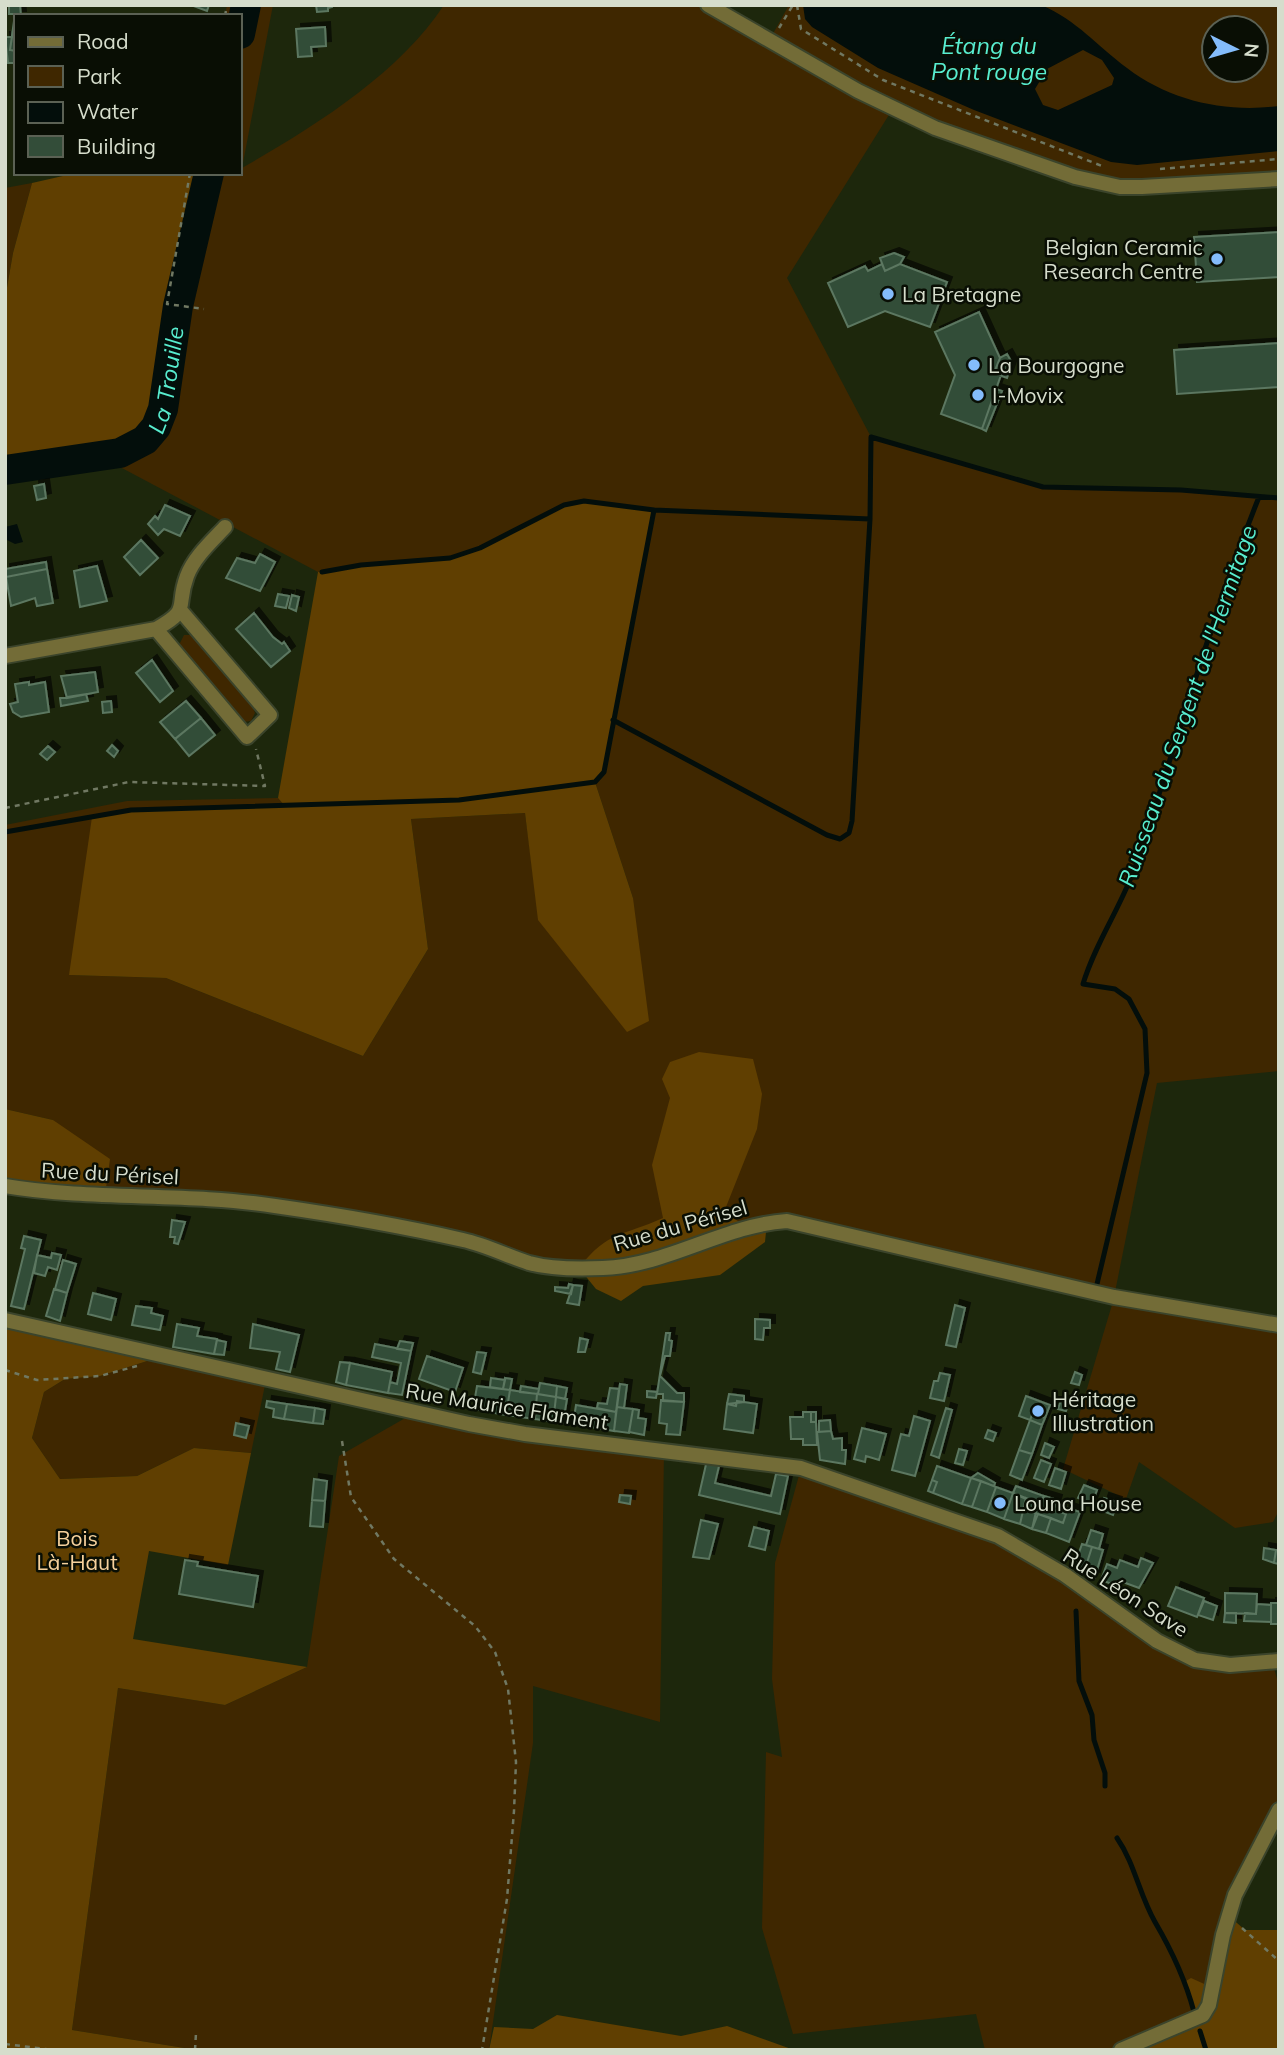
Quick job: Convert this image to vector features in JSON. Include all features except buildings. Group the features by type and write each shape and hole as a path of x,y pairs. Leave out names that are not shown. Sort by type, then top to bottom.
{"street":[{"path":"708,5 892,110 1075,177 1120,187 1279,179"},
{"path":"5,656 156,629 181,611 187,575 225,527"},
{"path":"156,629 247,737 270,715 181,611"},
{"name":"Rue du Périsel","path":"5,1186 47,1193 152,1196 274,1205 466,1240 531,1264 579,1268 606,1268 647,1259 747,1227 787,1221 1114,1297 1279,1325"},
{"name":"Rue Maurice Flament","path":"5,1320 350,1400 513,1432 801,1468 998,1536"},
{"name":"Rue Léon Save","path":"998,1536 1065,1575 1175,1651 1212,1664 1279,1661"},
{"path":"1121,2050 1203,2015 1209,2005 1235,1895 1279,1810"}],"path":[{"path":"771,39 795,5"},
{"path":"795,5 801,29 874,76 1107,167"},
{"path":"1160,169 1279,159"},
{"path":"190,175 167,304 204,309"},
{"path":"5,808 129,782 265,786 252,732"},
{"path":"5,1370 37,1380 100,1376 163,1356"},
{"path":"342,1441 351,1497 394,1559 475,1626 495,1653 509,1689 516,1762 514,1811 507,1899 482,2050"},
{"path":"1229,1916 1279,1961"},
{"path":"195,2050 196,2033"},
{"path":"5,2044 52,2050"}],"green space":[{"path":"227,5 273,5 242,168 242,14 225,14"},
{"path":"444,5 708,5 770,39 789,5 1279,5 1279,179 1120,187 892,110 787,278 871,437 1043,487 1181,490 1279,498 1279,1071 1157,1083 1114,1297 1279,1324 1279,1510 1273,1522 1235,1528 1139,1462 1126,1499 1063,1469 1114,1298 787,1221 579,1268 465,1240 274,1205 105,1195 53,1120 5,1109 5,825 127,801 278,798 285,806 131,810 69,975 166,978 363,1056 428,949 411,819 525,813 539,920 633,898 595,782 604,772 613,720 623,504 584,501 564,505 480,548 450,558 361,565 318,572 103,458 126,451 140,443 156,426 166,398 176,319 209,175 242,175 242,168 325,117 403,54"},
{"path":"67,175 209,175 178,306 163,409 156,427 145,440 120,453 5,470 5,299 13,253 32,183"},
{"path":"32,183 13,253 5,299 5,188"},
{"path":"584,501 654,510 604,772 595,782 633,898 649,1021 627,1032 538,920 525,813 411,819 428,949 363,1056 166,978 69,975 92,817 131,810 284,805 278,798 318,572 361,565 450,558 501,538 564,505"},
{"path":"184,635 193,635 253,708 255,713 251,721 243,722 179,645"},
{"path":"699,1052 753,1059 762,1094 757,1129 724,1212 747,1227 767,1222 765,1242 720,1275 643,1286 621,1301 596,1289 579,1268 608,1240 663,1218 652,1165 670,1098 662,1079 670,1062"},
{"path":"5,1109 53,1120 110,1159 105,1195 5,1186"},
{"name":"Bois Là-Haut","path":"5,1320 163,1356 100,1376 65,1379 44,1392 32,1438 60,1479 137,1476 194,1448 251,1453 228,1565 149,1551 133,1639 307,1667 225,1705 118,1688 72,2030 197,2050 5,2050"},
{"path":"163,1356 266,1380 251,1453 194,1448 137,1476 60,1479 32,1438 44,1392 65,1379 100,1376"},
{"path":"414,1413 664,1451 660,1722 533,1686 533,1743 489,2050 197,2050 72,2030 118,1688 225,1705 307,1667 339,1456"},
{"path":"801,1468 998,1536 1195,1660 1272,1661 1279,1686 1279,1810 1235,1895 1209,2005 1121,2050 985,2050 976,2014 793,2034 762,1928 766,1752 782,1757 772,1679 775,1563"},
{"path":"1229,1916 1245,1930 1279,1930 1279,2050 1121,2050 1196,2021 1186,1981 1191,1978 1211,1987"},
{"path":"557,2015 681,2036 727,2026 794,2050 489,2050 494,2027 533,2029"}],"water":[{"name":"Étang du Pont rouge","path":"803,5 1041,5 1066,18 1127,68 1161,89 1219,106 1279,106 1279,151 1137,165 1111,162 974,110 878,68 812,27 805,19","holes":["1083,50 1102,60 1114,78 1112,85 1058,110 1043,105 1035,89 1047,69"]},
{"path":"17,524 23,542 15,544 5,539 5,527"}],"waterway":[{"name":"La Trouille","path":"242,24 246,5"},
{"name":"La Trouille","path":"5,470 120,453 145,440 156,427 163,409 178,306 209,175"},
{"path":"322,572 361,565 450,558 480,548 564,505 584,501 654,510 870,519 871,437 1043,487 1181,490 1279,498"},
{"name":"Ruisseau du Sergent de l'Hermitage","path":"1097,1284 1147,1073 1145,1029 1129,999 1115,989 1083,984 1137,862 1210,633 1259,497"},
{"path":"5,832 131,810 459,800 595,782 604,772 654,510"},
{"path":"613,720 827,835 840,839 849,833 852,821 870,519"},
{"name":"Ruisseau du Sergent de l'Hermitage","path":"1076,1611 1079,1681 1092,1715 1094,1740 1105,1773 1105,1786"},
{"name":"Ruisseau du Sergent de l'Hermitage","path":"1117,1838 1178,1965 1194,2012"},
{"name":"Ruisseau du Sergent de l'Hermitage","path":"1200,2031 1206,2050"}],"place":[{"name":"Belgian Ceramic Research Centre","path":"1217,259"},
{"name":"La Bretagne","path":"888,294"},
{"name":"La Bourgogne","path":"974,365"},
{"name":"I-Movix","path":"978,395"},
{"name":"Héritage Illustration","path":"1038,1411"},
{"name":"Louna House","path":"1000,1503"}]}
